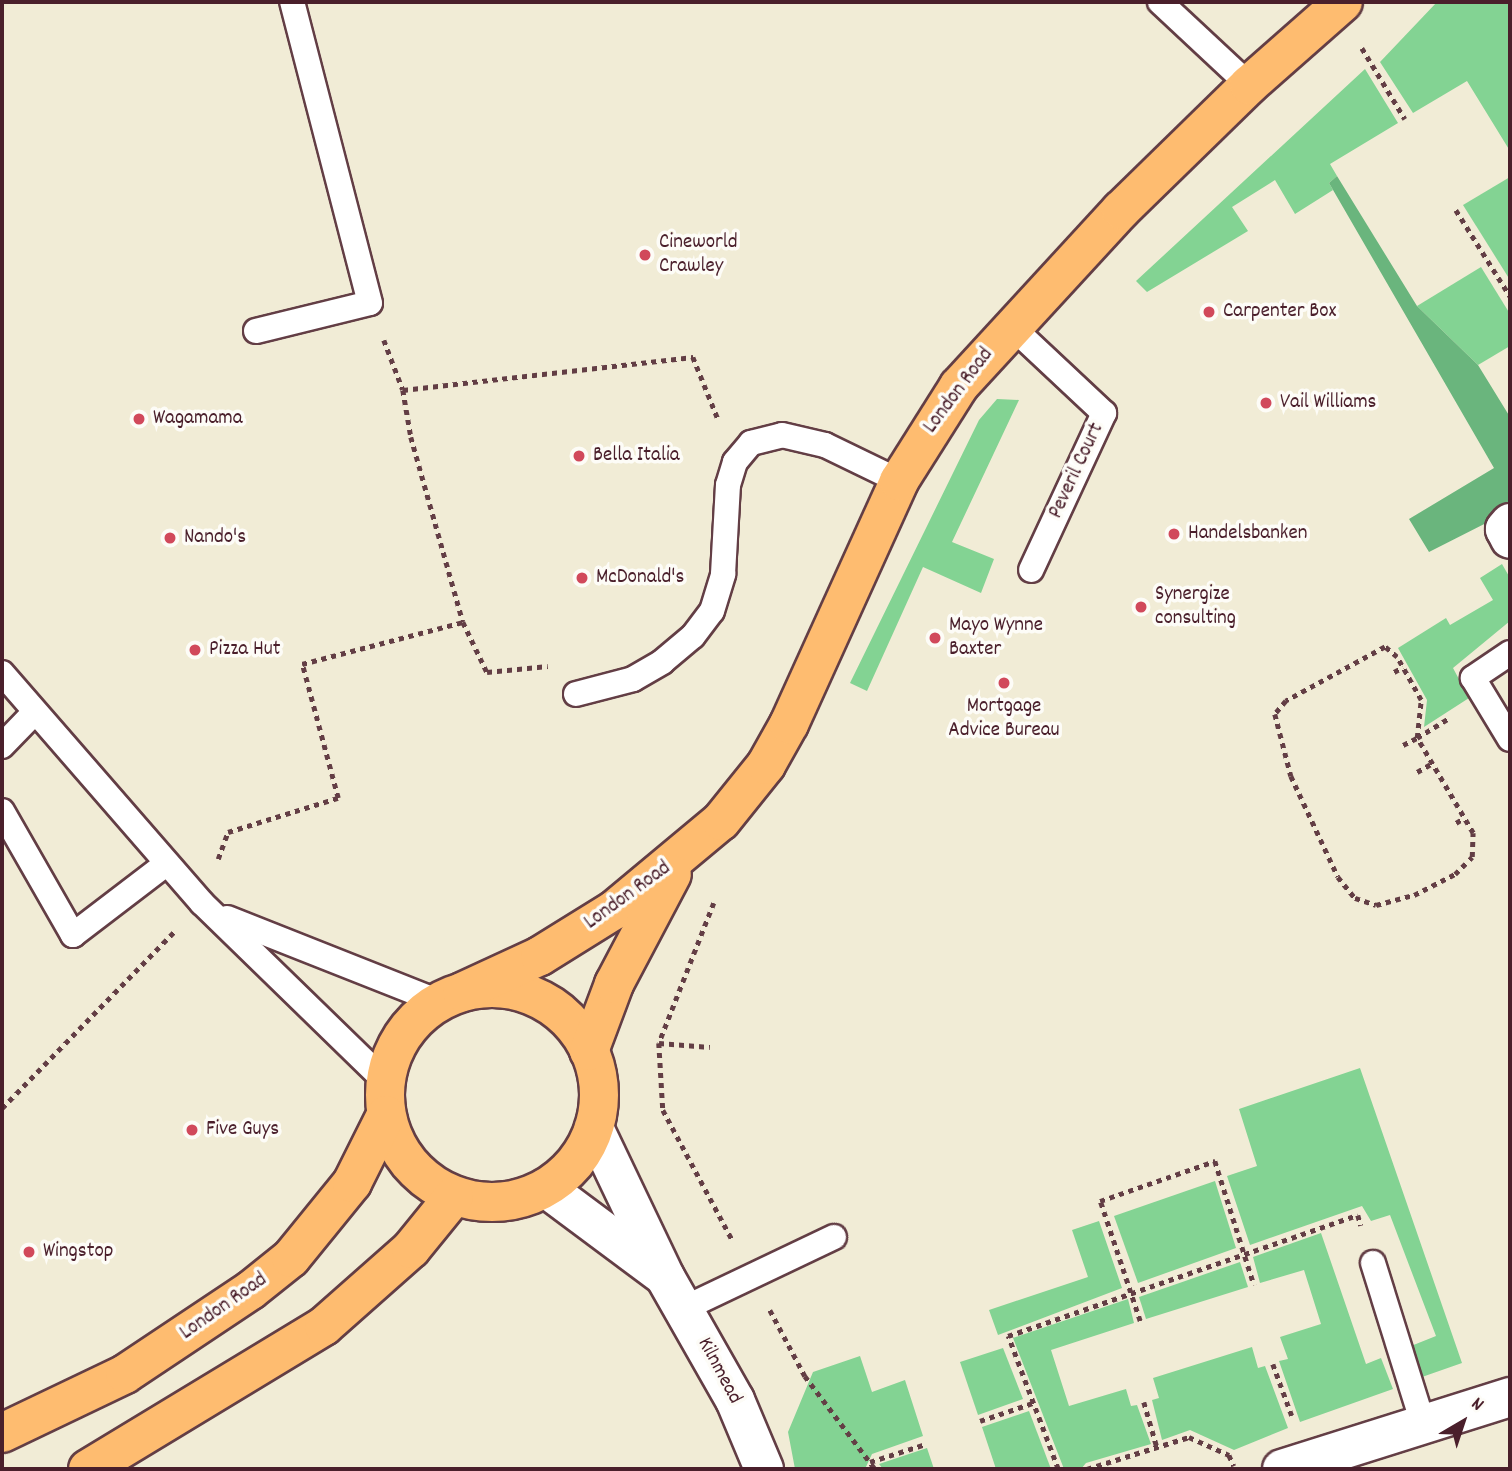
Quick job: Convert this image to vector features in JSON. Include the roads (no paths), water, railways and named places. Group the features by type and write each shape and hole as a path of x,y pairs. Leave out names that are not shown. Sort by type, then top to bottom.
{"main road":[{"name":"London Road","path":"450,997 540,956 614,910 682,857 721,821 766,765 794,713 898,481 959,386 1010,326 1249,85 1340,5"},
{"name":"London Road","path":"589,1051 614,984 682,857"},
{"path":"488,988 519,992 548,1004 571,1023 589,1051 599,1103 594,1128 583,1152 546,1188 501,1202 454,1196 415,1170 396,1143 385,1098 394,1050 409,1027 450,997 488,988"},
{"name":"London Road","path":"2,1433 125,1374 251,1290 291,1258 352,1183 385,1098"},
{"path":"88,1469 324,1326 411,1249 454,1196"}],"street":[{"path":"1510,523 1504,529 1510,539"},
{"name":"Kilnmead","path":"594,1128 665,1277 735,1400 764,1469"},
{"name":"Kilnmead","path":"546,1188 665,1277"},
{"path":"1295,1465 1510,1397"}],"lane":[{"path":"256,331 370,303 292,2"},
{"path":"1160,2 1249,85"},
{"name":"Peveril Court","path":"1010,326 1104,413 1031,569"},
{"path":"576,694 633,679 662,662 694,636 712,611 723,574 728,485 735,463 751,443 782,435 824,445 898,481"},
{"path":"1510,653 1473,678 1510,738"},
{"path":"2,673 166,864 385,1098"},
{"path":"2,746 34,713"},
{"path":"2,811 73,935 166,864"},
{"path":"209,909 450,997"},
{"path":"685,1308 834,1237"},
{"path":"1373,1263 1423,1424"}],"place":[{"name":"Cineworld Crawley","path":"645,255"},
{"name":"Carpenter Box","path":"1209,312"},
{"name":"Vail Williams","path":"1266,403"},
{"name":"Wagamama","path":"139,419"},
{"name":"Bella Italia","path":"579,456"},
{"name":"Handelsbanken","path":"1174,534"},
{"name":"Nando's","path":"170,538"},
{"name":"McDonald's","path":"582,578"},
{"name":"Synergize consulting","path":"1141,607"},
{"name":"Mayo Wynne Baxter","path":"935,638"},
{"name":"Pizza Hut","path":"195,650"},
{"name":"Mortgage Advice Bureau","path":"1004,683"},
{"name":"Five Guys","path":"192,1130"},
{"name":"Wingstop","path":"29,1252"}]}
